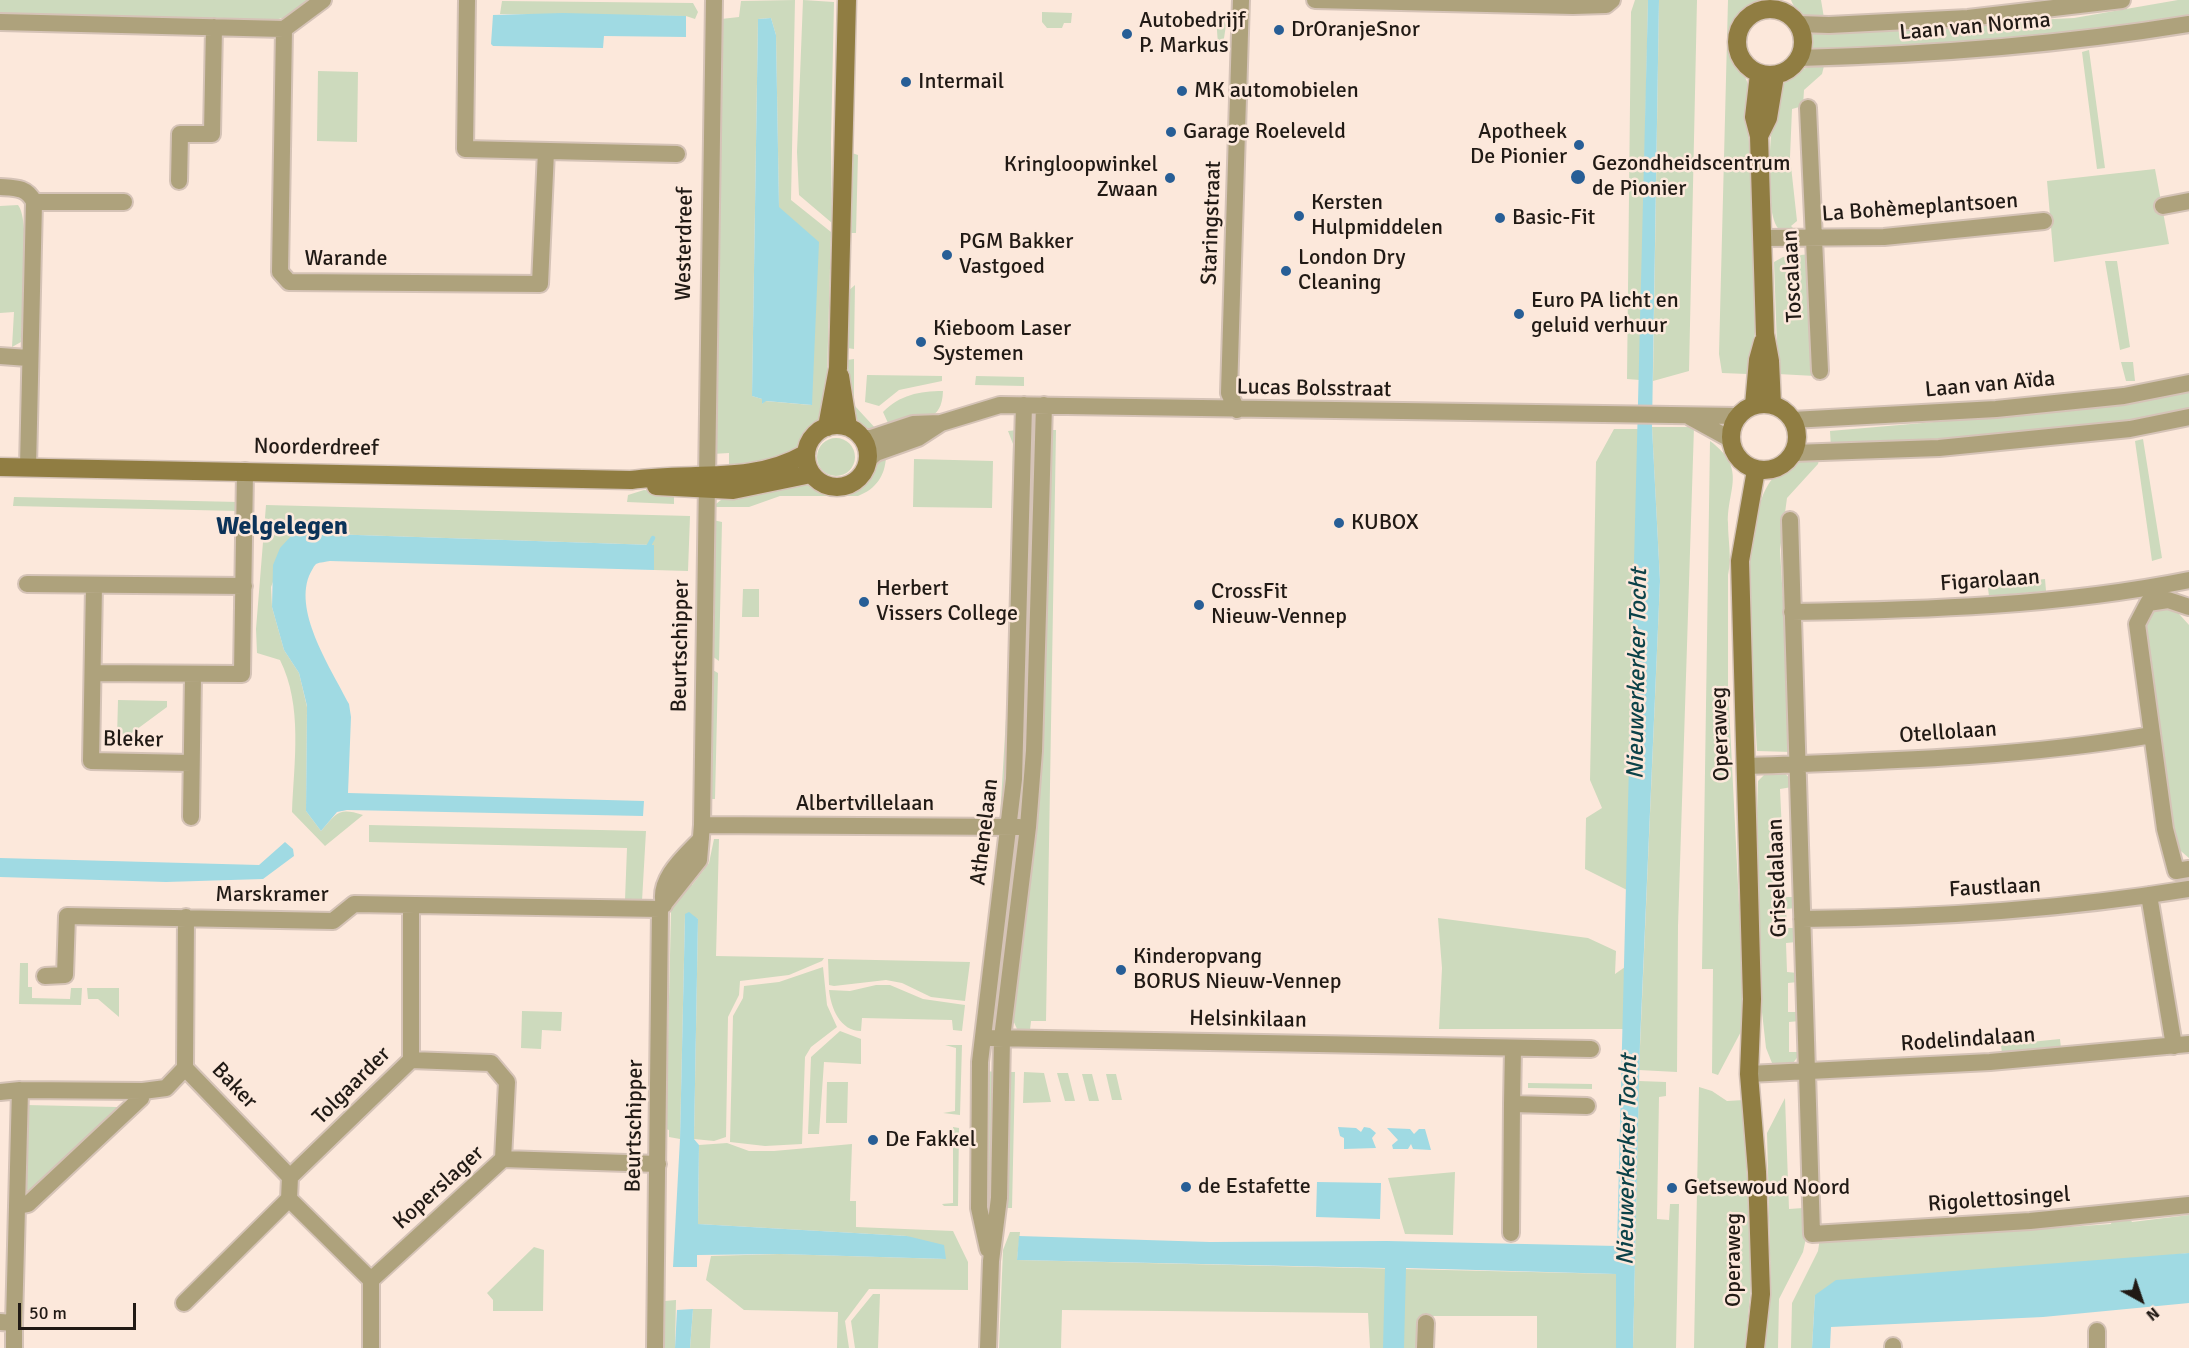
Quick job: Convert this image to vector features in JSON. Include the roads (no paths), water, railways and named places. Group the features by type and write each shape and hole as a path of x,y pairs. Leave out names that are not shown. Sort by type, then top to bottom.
{"main road":[{"path":"826,427 838,368 847,0"},
{"path":"1772,5 1798,24 1803,41 1799,58 1789,70 1767,75 1743,63 1736,45 1737,35 1747,18 1772,5"},
{"path":"1763,405 1770,362 1765,334 1759,135 1754,117 1767,75"},
{"path":"838,368 855,432 867,448 868,460 862,476 849,485 840,488 824,485 811,474 806,454 814,435 826,427 855,432"},
{"path":"1763,405 1780,408 1792,420 1797,439 1793,453 1775,469 1756,470 1740,460 1730,439 1738,416 1763,405"},
{"name":"Noorderdreef","path":"707,483 764,470 806,454"},
{"name":"Noorderdreef","path":"0,467 631,480 661,476 707,483 733,490 811,474"},
{"name":"Operaweg","path":"1755,1348 1761,1294 1740,561 1756,470"}],"street":[{"path":"0,22 284,29 322,0"},
{"path":"467,0 465,149 677,154"},
{"name":"Westerdreef","path":"707,483 714,0"},
{"name":"Staringstraat","path":"1237,410 1229,393 1241,0"},
{"path":"1315,0 1573,6 1606,5 1612,0"},
{"name":"Laan van Norma","path":"1798,24 1829,25 1968,18 2122,0"},
{"name":"Laan van Norma","path":"1799,58 1861,58 1960,52 2077,41 2189,24"},
{"path":"179,181 180,134 212,135 214,27"},
{"name":"Warande","path":"284,29 280,272 289,282 540,284 546,151"},
{"name":"Toscalaan","path":"1808,108 1820,371"},
{"path":"0,188 19,188 30,194 34,202 28,358 28,467"},
{"path":"2163,206 2189,201"},
{"path":"34,202 124,202"},
{"name":"La Bohèmeplantsoen","path":"1763,238 1884,237 2044,221"},
{"path":"0,356 28,358"},
{"name":"Laan van Aïda","path":"1792,420 2008,407 2124,396 2189,383"},
{"name":"Lucas Bolsstraat","path":"855,432 871,438 913,424 941,423 1000,405 1660,417 1690,417 1705,414 1738,416"},
{"name":"Athenelaan","path":"991,1261 980,1208 981,1038 1009,827 1016,741 1024,405"},
{"name":"Athenelaan","path":"988,1348 991,1261 999,1198 1002,1038 1028,827 1034,751 1044,405"},
{"name":"Lucas Bolsstraat","path":"1690,417 1730,439"},
{"path":"1793,453 1940,448 2130,429 2189,417"},
{"name":"Lucas Bolsstraat","path":"868,460 888,448 918,438 941,423"},
{"path":"93,673 242,675 245,471"},
{"name":"Beurtschipper","path":"655,1348 663,888 701,832 707,483"},
{"name":"Griseldalaan","path":"1790,520 1812,1234"},
{"name":"Figarolaan","path":"1792,612 1871,610 2066,598 2189,580"},
{"path":"27,584 244,586"},
{"name":"Bleker","path":"94,585 91,761 191,763"},
{"path":"2189,607 2168,600 2148,603 2137,624 2169,842 2176,871 2189,869"},
{"name":"Bleker","path":"191,817 193,675"},
{"name":"Otellolaan","path":"1746,766 1882,761 2089,745 2152,735"},
{"name":"Albertvillelaan","path":"701,832 1028,827"},
{"name":"Faustlaan","path":"1802,919 2019,910 2109,902 2189,889"},
{"path":"2149,895 2182,1046"},
{"name":"Marskramer","path":"45,976 65,975 67,916 333,921 354,904 662,907"},
{"name":"Tolgaarder","path":"290,1177 411,1060 411,905"},
{"name":"Baker","path":"186,917 185,1068 290,1177"},
{"name":"Helsinkilaan","path":"981,1038 1591,1049"},
{"name":"Rodelindalaan","path":"1755,1074 1990,1062 2182,1046"},
{"path":"1511,1233 1513,1048"},
{"path":"411,1060 491,1063 507,1082 503,1159"},
{"path":"0,1092 20,1090 143,1091 166,1088 185,1068"},
{"path":"14,1348 7,1322 18,1206 20,1090"},
{"path":"18,1206 28,1204 141,1098 143,1091"},
{"path":"1512,1104 1587,1106"},
{"name":"Koperslager","path":"370,1281 503,1159 658,1164"},
{"path":"184,1303 289,1199 290,1177"},
{"path":"289,1199 370,1281 371,1348"},
{"name":"Rigolettosingel","path":"1812,1234 2030,1221 2189,1205"},
{"path":"1425,1348 1426,1323"},
{"path":"2097,1331 2097,1348"}],"water":[{"name":"Nieuwerkerker Tocht","path":"1648,0 1659,0 1652,427 1660,581 1640,1042 1633,1348 1616,1348 1616,1274 1406,1268 1404,1348 1383,1348 1385,1268 1017,1260 1019,1236 1210,1242 1387,1241 1617,1246"},
{"path":"563,13 686,16 686,37 604,36 603,48 493,46 491,44 493,15"},
{"path":"771,18 776,35 779,207 819,242 812,405 766,401 762,404 762,399 752,396 758,19"},
{"path":"298,533 654,545 654,570 330,561 315,565 309,576 306,591 307,607 317,642 349,704 351,717 348,793 644,801 643,816 347,810 337,812 321,831 306,811 307,706 299,673 284,650 272,607 273,565 280,548 291,536"},
{"path":"285,842 293,849 294,856 263,879 166,882 0,877 0,858 259,865"},
{"path":"689,912 698,919 694,1139 699,1145 698,1224 907,1236 944,1245 946,1259 780,1254 697,1255 697,1267 673,1267 680,1139 685,914"},
{"path":"1338,1127 1356,1128 1361,1132 1364,1127 1370,1128 1376,1133 1372,1138 1376,1148 1344,1149 1344,1138 1340,1136"},
{"path":"1387,1128 1410,1129 1414,1134 1419,1129 1425,1129 1431,1150 1413,1149 1411,1144 1408,1149 1393,1149 1392,1145 1398,1140"},
{"path":"1317,1182 1381,1183 1380,1219 1316,1217"},
{"path":"2189,1253 2189,1303 2043,1317 1831,1327 1830,1348 1812,1348 1815,1295 1836,1280"},
{"path":"693,1309 690,1348 675,1348 677,1310"}],"waterway":[{"path":"647,549 653,538"}],"place":[{"name":"DrOranjeSnor","path":"1279,30"},
{"name":"Autobedrijf P. Markus","path":"1127,34"},
{"name":"Intermail","path":"906,82"},
{"name":"MK automobielen","path":"1182,91"},
{"name":"Garage Roeleveld","path":"1171,132"},
{"name":"Apotheek De Pionier","path":"1579,145"},
{"name":"Gezondheidscentrum de Pionier","path":"1578,177"},
{"name":"Kringloopwinkel Zwaan","path":"1170,178"},
{"name":"Kersten Hulpmiddelen","path":"1299,216"},
{"name":"Basic-Fit","path":"1500,218"},
{"name":"PGM Bakker Vastgoed","path":"947,255"},
{"name":"London Dry Cleaning","path":"1286,271"},
{"name":"Euro PA licht en geluid verhuur","path":"1519,314"},
{"name":"Kieboom Laser Systemen","path":"921,342"},
{"name":"KUBOX","path":"1339,523"},
{"name":"Herbert Vissers College","path":"864,602"},
{"name":"CrossFit Nieuw-Vennep","path":"1199,605"},
{"name":"Kinderopvang BORUS Nieuw-Vennep","path":"1121,970"},
{"name":"De Fakkel","path":"873,1140"},
{"name":"de Estafette","path":"1186,1187"},
{"name":"Getsewoud Noord","path":"1672,1188"}],"district":[{"name":"Welgelegen","path":"282,527"}]}
